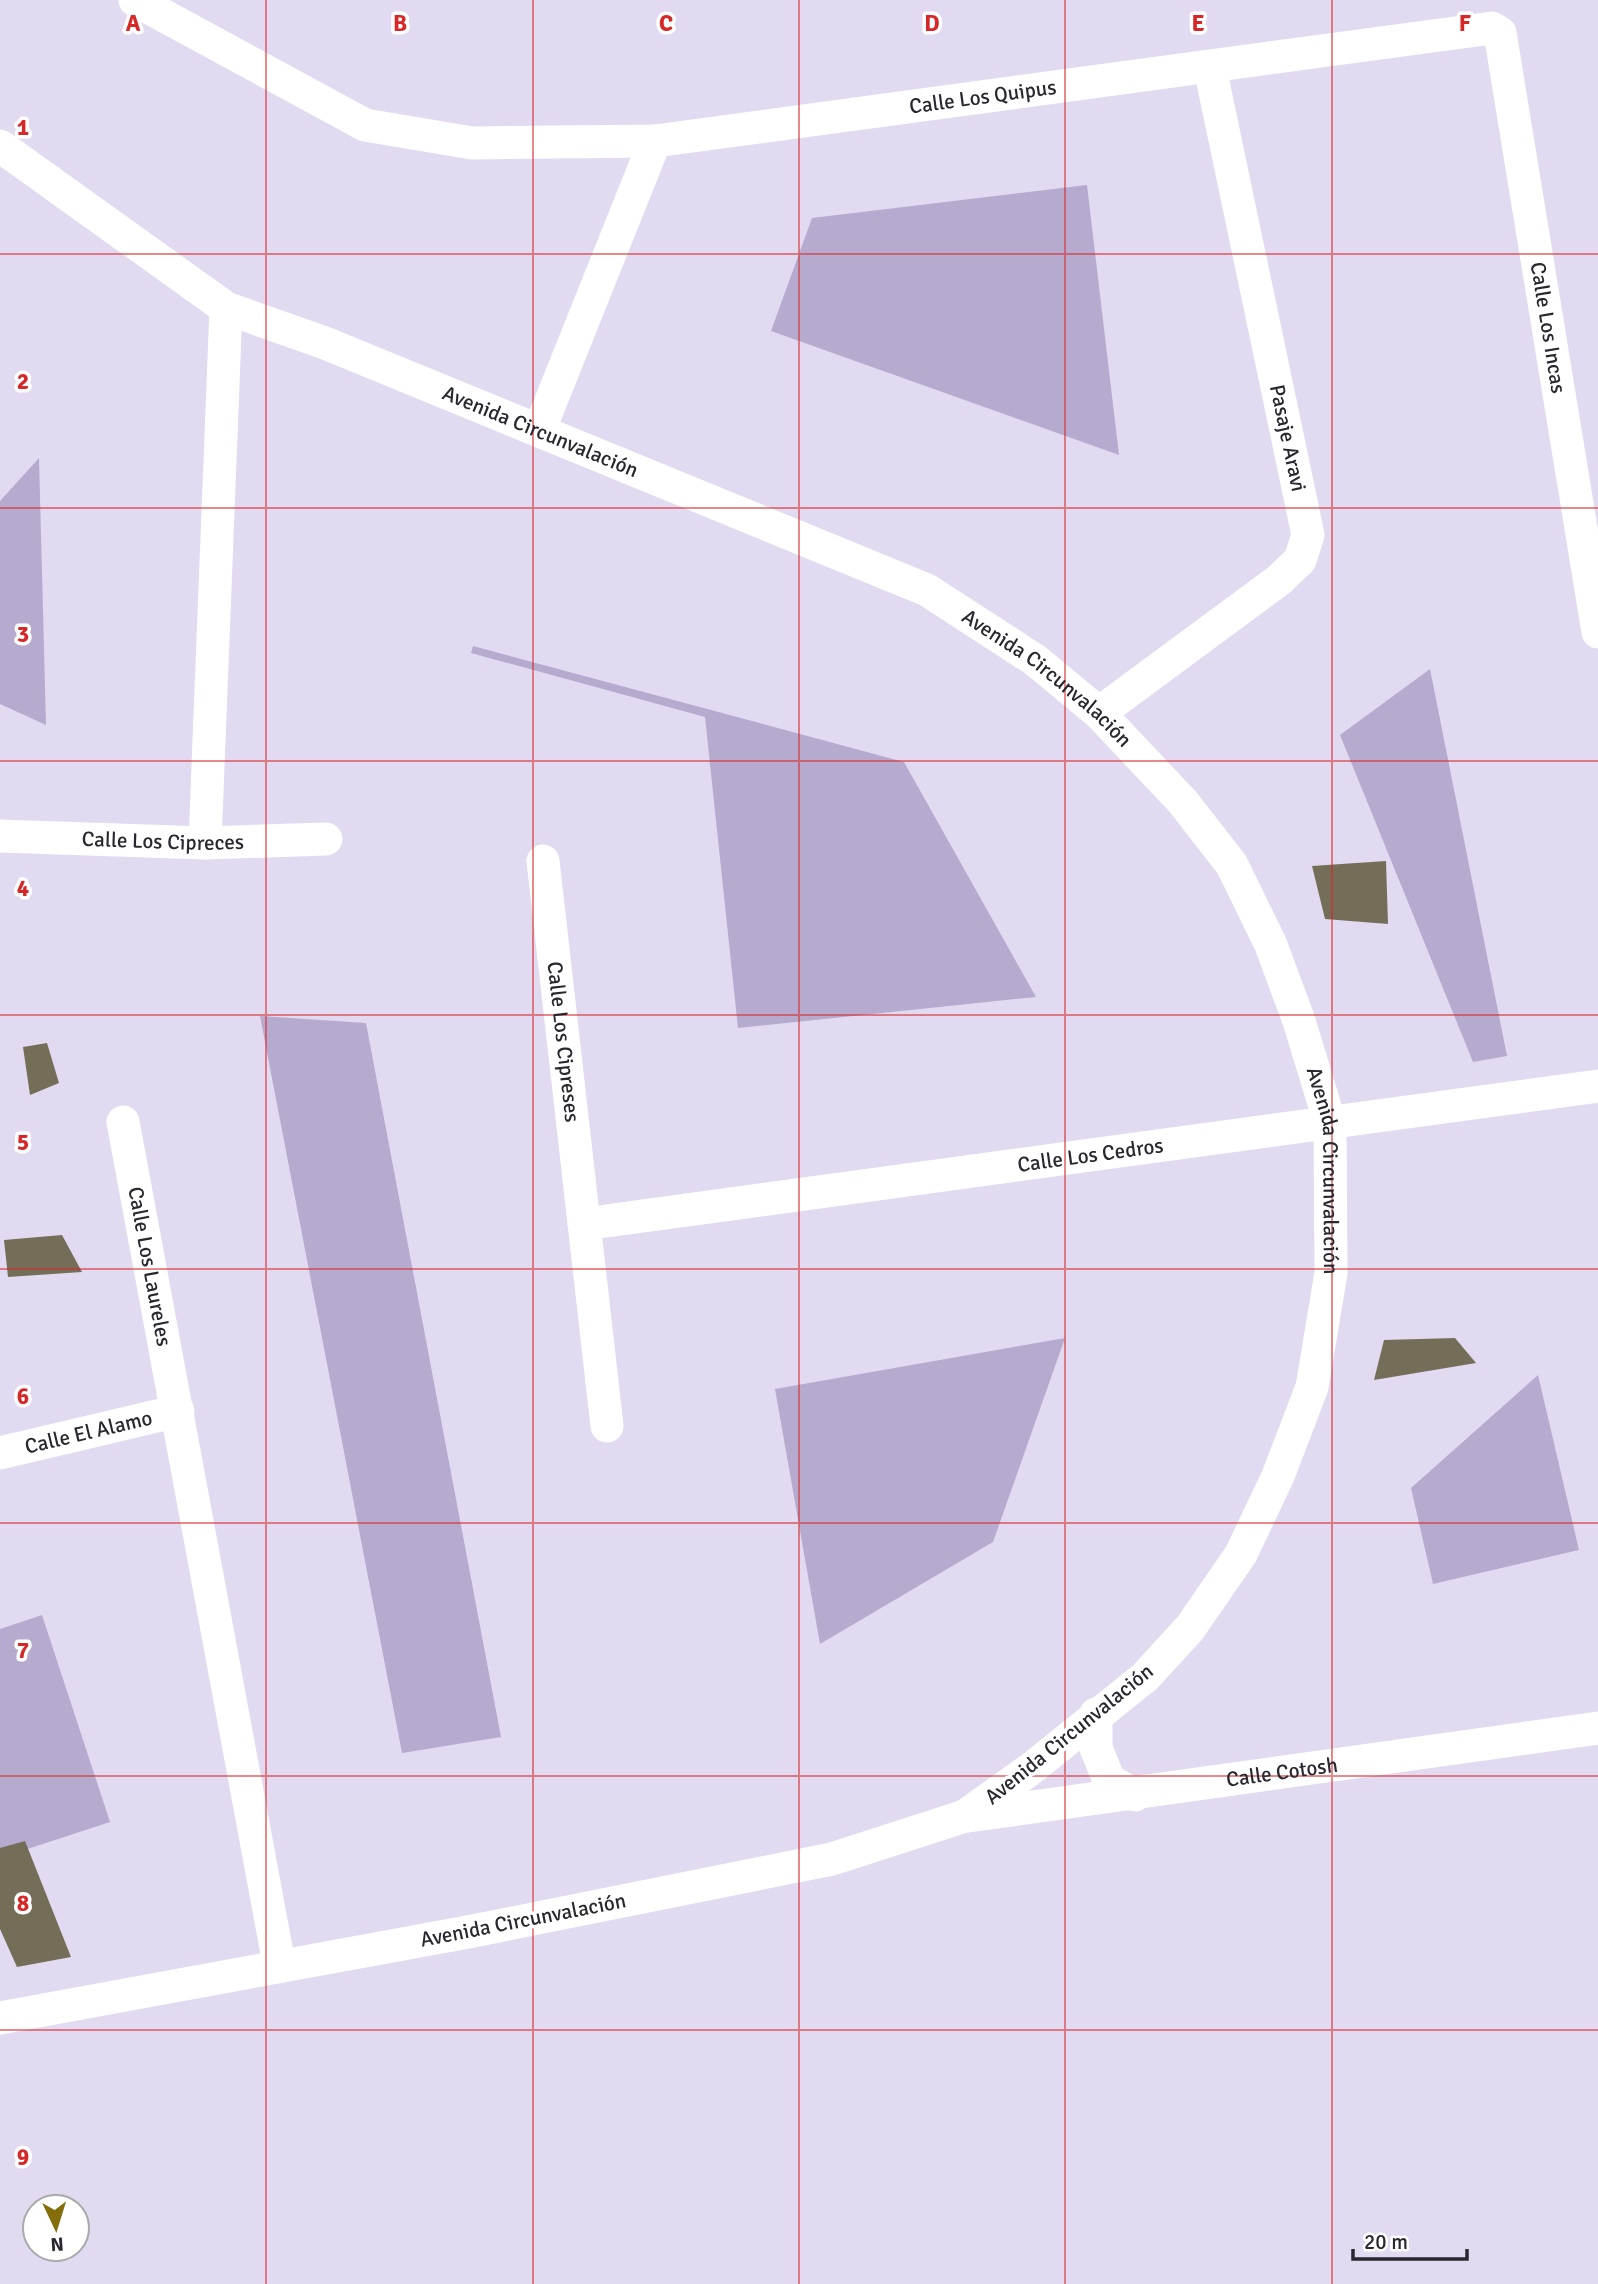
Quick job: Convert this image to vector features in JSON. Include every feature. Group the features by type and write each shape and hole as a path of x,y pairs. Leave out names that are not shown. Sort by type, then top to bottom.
{"street":[{"name":"Calle Los Quipus","path":"135,0 365,125 472,143 654,141 1492,28"},
{"name":"Calle Los Incas","path":"1492,28 1500,33 1598,632"},
{"name":"Pasaje Aravi","path":"1099,713 1279,580 1300,559 1308,535 1210,68"},
{"path":"539,431 654,141"},
{"name":"Avenida Circunvalación","path":"0,146 226,308 325,343 927,590 1035,660 1099,713 1183,802 1232,865 1271,945 1299,1021 1330,1123 1331,1273 1312,1387 1278,1476 1241,1554 1190,1628 1145,1677 1032,1768 965,1816 832,1859 468,1931 0,2018"},
{"path":"205,843 226,308"},
{"name":"Calle Los Cipreces","path":"0,836 205,843 326,839"},
{"name":"Calle Los Cipreses","path":"543,861 607,1426"},
{"name":"Calle Los Cedros","path":"584,1224 1598,1086"},
{"name":"Calle Los Laureles","path":"123,1122 279,1964"},
{"name":"Calle El Alamo","path":"0,1453 178,1411"},
{"path":"1096,1714 1096,1748 1109,1780 1135,1795"},
{"name":"Calle Cotosh","path":"965,1816 1135,1795 1598,1728"}],"shaded area":[{"path":"1087,185 1119,455 771,331 812,218"},
{"path":"39,458 46,725 0,704 0,501"},
{"path":"473,646 904,762 1036,997 738,1028 705,717 471,653"},
{"path":"1430,669 1507,1056 1473,1062 1340,735"},
{"path":"260,1016 366,1023 501,1737 402,1753"},
{"path":"1065,1338 993,1542 820,1644 775,1389"},
{"path":"1538,1375 1579,1550 1433,1584 1411,1488"},
{"path":"42,1615 110,1822 0,1858 0,1629"}],"building":[{"path":"1386,861 1388,924 1325,919 1312,866"},
{"path":"47,1043 59,1083 30,1095 23,1047"},
{"path":"62,1235 82,1272 8,1277 4,1240"},
{"path":"1455,1338 1476,1363 1374,1380 1384,1340"},
{"path":"25,1841 71,1957 17,1967 0,1929 0,1848"}]}
